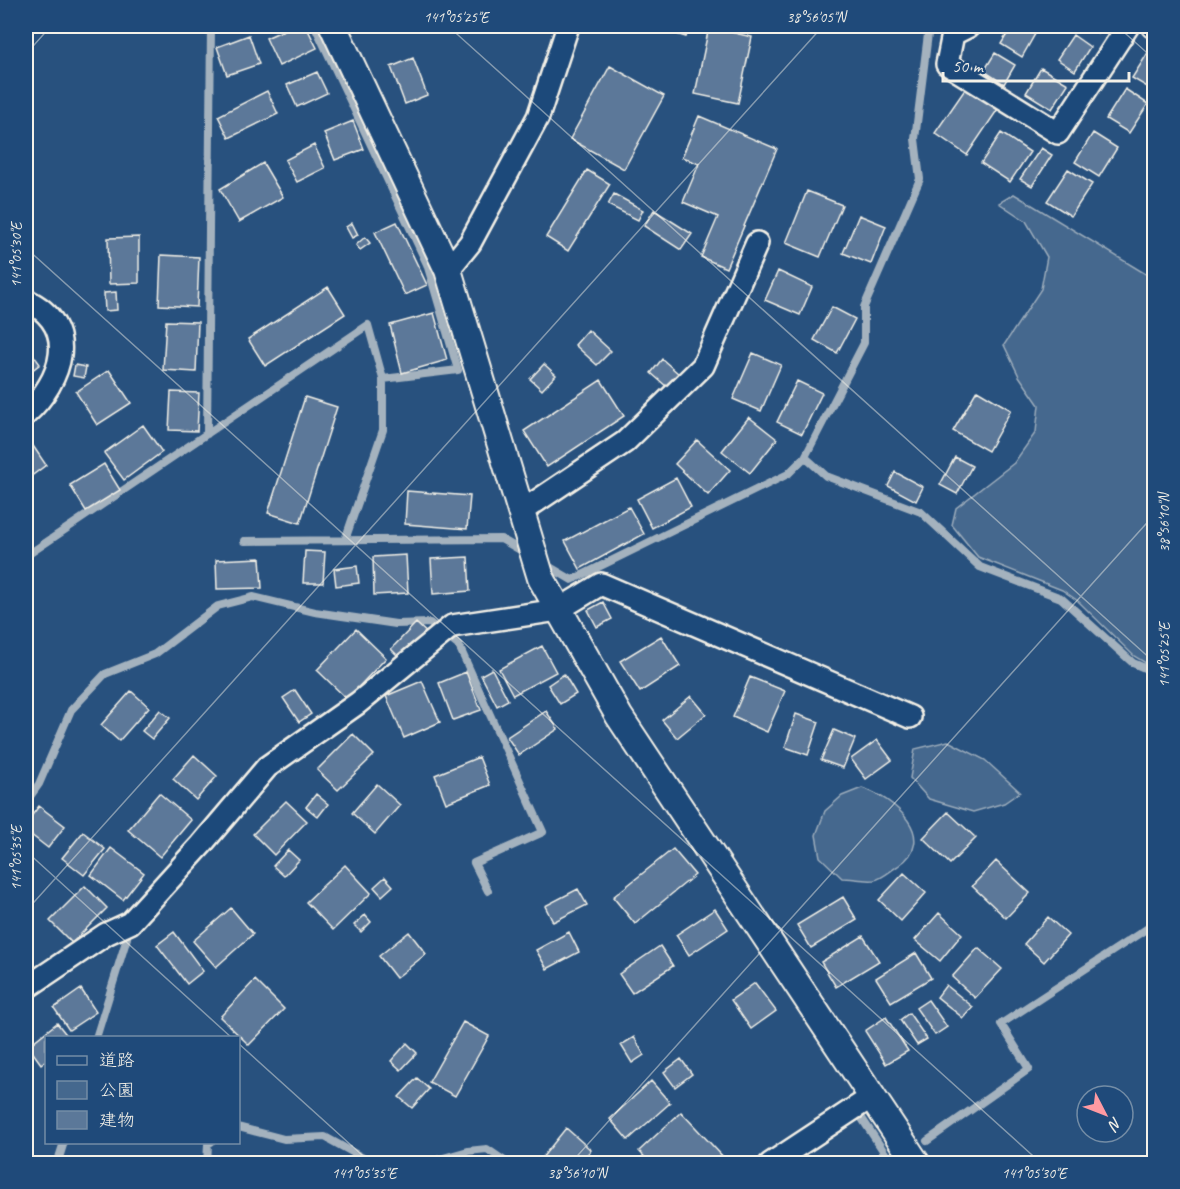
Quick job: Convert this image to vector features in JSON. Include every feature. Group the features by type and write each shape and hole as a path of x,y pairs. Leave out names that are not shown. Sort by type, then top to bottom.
{"street":[{"path":"333,26 448,270 541,578 619,716 917,1164"},
{"path":"448,270 470,243 538,117 568,26"},
{"path":"969,26 953,34 947,64 1058,134 1128,26"},
{"path":"522,511 625,442 703,366 757,243"},
{"path":"26,300 53,323 61,340 61,359 52,382 26,414"},
{"path":"26,988 106,934 130,923 201,845 267,766 358,703 452,626 558,610 601,584 910,717"},
{"path":"770,1164 873,1096"}],"green space":[{"path":"1014,194 1154,279 1154,668 1134,656 1078,601 1062,590 978,557 952,525 956,508 1014,463 1036,432 1039,405 1019,376 1004,345 1041,289 1047,257 1026,221 999,203"},
{"path":"948,741 985,760 1020,792 1004,803 973,812 929,799 910,778 915,749"},
{"path":"862,788 887,800 899,810 908,820 914,832 915,843 910,855 898,866 874,880 842,878 820,857 816,835 825,811 842,796"}],"building":[{"path":"36,26 83,26 83,27 36,28"},
{"path":"293,26 306,26 317,48 279,66 266,38"},
{"path":"651,26 690,26 686,37"},
{"path":"1012,26 1019,26 1035,34 1022,57 1001,44"},
{"path":"1086,26 1103,26 1098,33"},
{"path":"709,27 752,37 738,103 695,94"},
{"path":"249,35 259,64 227,75 217,47"},
{"path":"1073,35 1090,47 1075,71 1057,59"},
{"path":"1149,51 1154,55 1154,91 1132,78"},
{"path":"995,53 1015,65 1004,84 984,71"},
{"path":"413,58 427,95 405,104 391,67"},
{"path":"610,66 664,96 624,169 570,139"},
{"path":"1041,68 1068,84 1052,109 1026,93"},
{"path":"317,72 327,93 297,107 287,85"},
{"path":"966,88 998,109 967,155 935,133"},
{"path":"1125,89 1148,104 1129,133 1106,119"},
{"path":"267,91 278,114 229,138 218,116"},
{"path":"699,116 777,149 726,268 701,257 718,217 683,202 699,164 682,157"},
{"path":"353,121 364,149 335,160 324,133"},
{"path":"1001,133 1030,152 1010,182 981,163"},
{"path":"1093,133 1117,148 1099,177 1075,162"},
{"path":"314,145 325,168 297,182 285,160"},
{"path":"1041,148 1052,155 1032,186 1020,179"},
{"path":"263,163 283,197 239,222 220,189"},
{"path":"1068,169 1092,184 1071,216 1047,201"},
{"path":"587,170 610,184 568,251 546,237"},
{"path":"807,191 842,205 820,257 786,243"},
{"path":"614,194 643,210 638,220 608,205"},
{"path":"654,210 692,234 681,250 644,226"},
{"path":"859,215 886,226 871,264 843,253"},
{"path":"397,222 427,285 405,295 375,232"},
{"path":"352,223 358,235 352,238 346,227"},
{"path":"139,237 139,283 109,284 108,238"},
{"path":"365,237 370,243 360,250 356,245"},
{"path":"26,249 31,249 33,280 26,280"},
{"path":"161,255 199,257 197,307 159,305"},
{"path":"778,271 812,287 800,315 765,300"},
{"path":"328,287 345,314 265,366 248,339"},
{"path":"116,292 117,310 105,311 104,293"},
{"path":"832,307 855,319 837,353 814,340"},
{"path":"434,313 447,360 402,373 390,325"},
{"path":"166,321 198,322 196,372 163,370"},
{"path":"588,330 611,351 597,365 575,345"},
{"path":"26,345 40,364 26,375"},
{"path":"753,353 781,365 761,411 733,399"},
{"path":"662,359 679,374 667,387 651,373"},
{"path":"544,364 556,375 542,390 530,379"},
{"path":"75,365 86,367 84,378 73,376"},
{"path":"109,370 131,403 97,425 76,392"},
{"path":"601,380 624,416 547,467 524,431"},
{"path":"797,381 822,393 802,434 777,422"},
{"path":"977,390 1011,410 988,451 953,431"},
{"path":"171,392 199,393 197,431 169,430"},
{"path":"305,397 337,407 300,523 268,513"},
{"path":"749,417 777,439 750,473 722,451"},
{"path":"143,425 162,452 124,480 104,453"},
{"path":"26,438 46,465 26,480"},
{"path":"697,440 730,470 708,495 675,464"},
{"path":"955,457 972,466 957,494 940,485"},
{"path":"104,464 120,490 86,511 70,485"},
{"path":"895,472 923,487 916,501 888,486"},
{"path":"676,478 691,507 652,528 637,499"},
{"path":"407,491 470,496 467,529 405,524"},
{"path":"629,507 644,534 580,569 565,541"},
{"path":"305,551 325,552 323,583 303,583"},
{"path":"406,555 408,593 374,595 373,557"},
{"path":"468,557 470,591 433,594 431,559"},
{"path":"260,558 262,588 217,589 216,560"},
{"path":"357,566 359,583 336,586 334,569"},
{"path":"603,602 612,619 597,627 588,610"},
{"path":"416,623 431,637 405,663 391,649"},
{"path":"356,629 386,658 347,699 317,670"},
{"path":"661,636 680,666 640,692 620,661"},
{"path":"542,646 556,672 513,695 499,669"},
{"path":"492,669 508,700 497,706 481,675"},
{"path":"466,672 481,710 453,720 439,683"},
{"path":"564,674 576,694 560,704 548,685"},
{"path":"750,677 785,691 767,732 733,717"},
{"path":"422,681 440,722 404,738 386,696"},
{"path":"295,690 311,714 299,722 283,698"},
{"path":"131,691 149,707 119,741 101,725"},
{"path":"691,696 706,714 677,738 662,720"},
{"path":"160,710 170,718 152,739 142,731"},
{"path":"546,711 558,729 519,755 507,737"},
{"path":"796,714 819,722 808,755 785,747"},
{"path":"834,730 855,739 843,768 821,760"},
{"path":"353,734 374,755 338,790 317,770"},
{"path":"877,740 892,760 866,779 851,759"},
{"path":"194,755 217,776 196,800 173,779"},
{"path":"479,757 490,785 446,803 435,775"},
{"path":"377,784 400,805 375,834 352,813"},
{"path":"159,793 191,820 160,857 128,830"},
{"path":"316,794 328,804 318,817 306,807"},
{"path":"286,801 307,821 274,855 253,834"},
{"path":"39,806 65,826 48,848 26,831 26,823"},
{"path":"948,812 976,838 950,864 923,838"},
{"path":"83,832 105,849 84,875 62,858"},
{"path":"111,848 144,873 123,900 91,875"},
{"path":"673,849 695,875 635,924 613,897"},
{"path":"288,850 299,860 284,876 273,866"},
{"path":"996,861 1030,893 1006,918 972,886"},
{"path":"345,865 371,893 333,930 306,902"},
{"path":"904,873 926,893 901,921 879,900"},
{"path":"385,877 393,886 382,896 374,887"},
{"path":"85,886 107,908 72,943 50,921"},
{"path":"578,889 587,905 553,922 545,906"},
{"path":"843,897 857,920 811,948 797,925"},
{"path":"231,908 253,934 216,967 193,941"},
{"path":"715,909 728,929 689,955 676,935"},
{"path":"939,913 962,934 940,961 915,940"},
{"path":"365,915 371,922 361,932 354,925"},
{"path":"1048,917 1068,935 1044,962 1024,944"},
{"path":"174,932 203,971 187,984 157,945"},
{"path":"409,932 426,954 396,978 379,956"},
{"path":"569,932 579,952 547,969 536,950"},
{"path":"863,936 879,961 836,987 821,962"},
{"path":"26,943 32,948 26,956"},
{"path":"660,946 673,966 632,993 619,974"},
{"path":"978,948 1002,969 975,998 952,977"},
{"path":"916,953 931,978 891,1002 876,978"},
{"path":"255,980 284,1009 249,1045 220,1017"},
{"path":"755,983 776,1011 751,1029 731,1000"},
{"path":"946,985 973,1007 963,1018 937,997"},
{"path":"81,989 96,1012 69,1030 54,1008"},
{"path":"928,1000 947,1027 935,1035 916,1008"},
{"path":"909,1013 927,1039 917,1045 900,1020"},
{"path":"886,1017 908,1051 886,1064 865,1031"},
{"path":"463,1022 489,1036 455,1096 429,1082"},
{"path":"57,1023 67,1036 45,1036 45,1061 41,1064 28,1046"},
{"path":"634,1037 644,1055 632,1063 621,1045"},
{"path":"407,1043 417,1053 401,1070 391,1061"},
{"path":"681,1059 692,1074 675,1087 664,1072"},
{"path":"417,1078 429,1089 412,1108 399,1097"},
{"path":"651,1081 670,1103 628,1140 610,1119"},
{"path":"681,1112 727,1161 724,1164 651,1164 639,1151"},
{"path":"566,1128 591,1150 579,1164 537,1164"}],"waterway":[{"path":"207,434 211,26"},
{"path":"26,556 368,325 383,379 458,370 427,264 315,26"},
{"path":"543,563 572,580 788,474 805,457 864,343 864,307 920,179 915,139 929,26"},
{"path":"345,540 383,430 383,379"},
{"path":"805,457 826,476 921,512 980,567 1061,598 1133,663 1154,672"},
{"path":"244,541 501,539 527,554"},
{"path":"26,802 39,784 71,710 105,674 155,654 218,606 253,597 315,612 396,624 430,623 459,646 543,832 474,863 488,891"},
{"path":"927,1141 1029,1069 1001,1024 1154,924"},
{"path":"97,1036 127,938"},
{"path":"861,1117 892,1164"},
{"path":"240,1128 284,1139 325,1137 374,1164"},
{"path":"57,1164 63,1144"},
{"path":"207,1164 208,1144"},
{"path":"422,1164 468,1151 487,1149 509,1164"}]}
